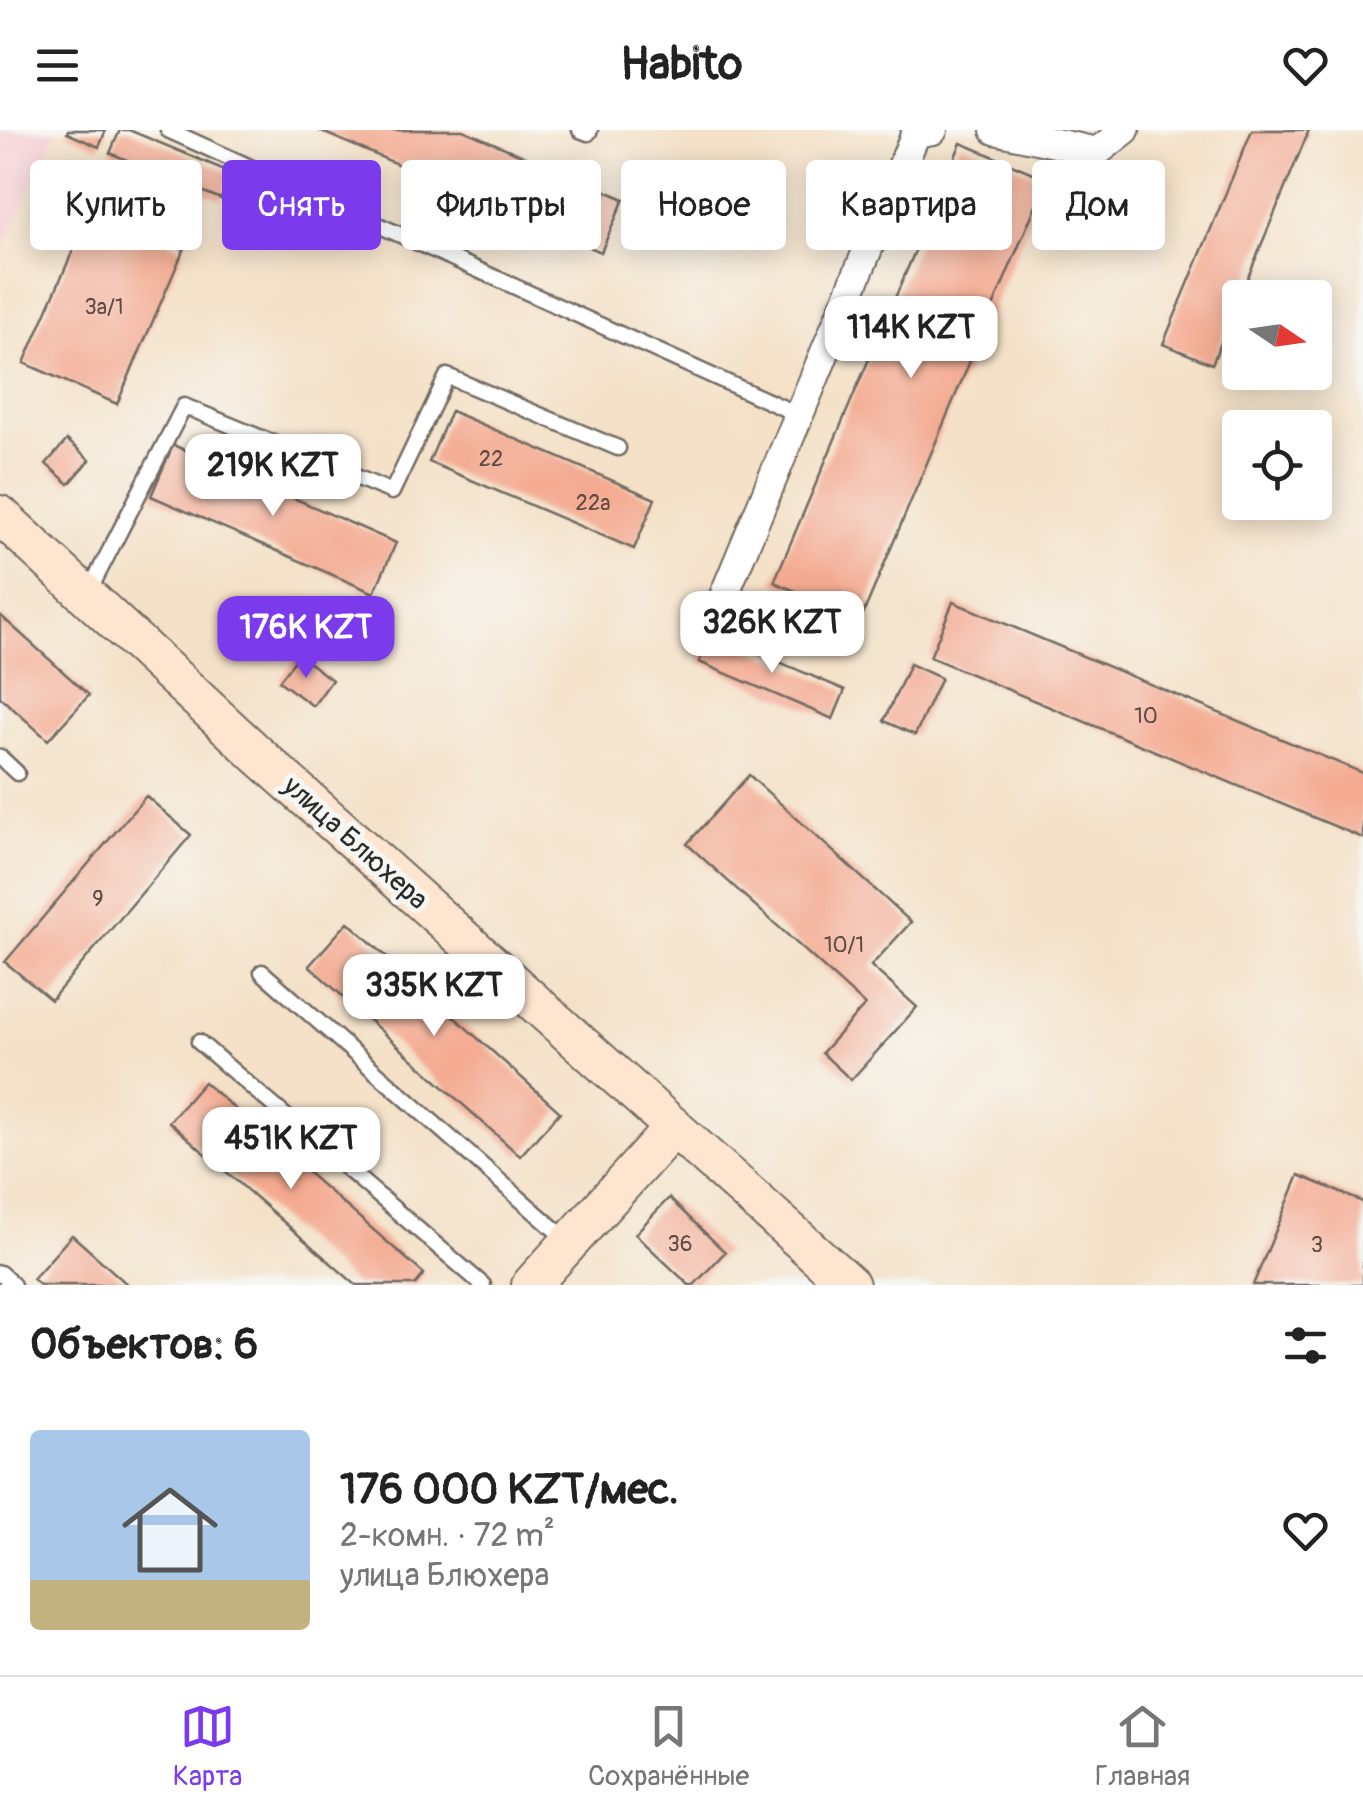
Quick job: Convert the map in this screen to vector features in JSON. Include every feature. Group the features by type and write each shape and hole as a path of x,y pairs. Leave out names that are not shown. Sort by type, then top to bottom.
{"street":[{"path":"726,593 916,134 934,130"},
{"path":"995,130 1098,152 1125,130"},
{"name":"улица Блюхера","path":"0,515 850,1285"},
{"path":"531,1285 674,1127"}],"lane":[{"path":"168,130 799,415"},
{"path":"580,130 590,130"},
{"path":"86,596 184,406 392,492 447,376 618,448"},
{"path":"0,757 17,773"},
{"path":"262,972 569,1243"},
{"path":"199,1042 483,1285"},
{"path":"0,1274 13,1285"}],"shaded area":[{"path":"0,130 57,130 43,160 30,160 30,189 0,254"}],"building":[{"path":"106,130 99,147 67,133"},
{"path":"120,130 129,130 201,160 127,160 110,153"},
{"path":"318,130 463,130 533,160 401,160 401,166"},
{"path":"1252,130 1309,130 1247,280 1222,280 1222,340 1212,364 1163,344"},
{"path":"961,143 1002,160 954,160"},
{"path":"202,160 222,169 221,199 202,191"},
{"path":"1012,164 1032,173 1032,214 861,619 774,582 915,250 1012,250"},
{"path":"601,189 621,198 621,206 601,252 596,250 601,250"},
{"path":"73,250 184,250 117,404 24,363"},
{"path":"451,411 655,499 634,549 429,462"},
{"path":"67,440 90,460 69,484 46,464"},
{"path":"173,445 396,543 374,593 151,496"},
{"path":"953,602 1363,773 1363,838 930,657"},
{"path":"0,615 89,695 48,740 0,697"},
{"path":"711,633 845,690 833,719 699,662"},
{"path":"299,655 332,680 313,706 279,681"},
{"path":"910,664 941,678 915,735 884,721"},
{"path":"749,775 911,922 871,966 917,1007 851,1080 822,1053 865,1005 687,844"},
{"path":"146,796 191,835 51,1000 5,962"},
{"path":"348,922 560,1112 520,1156 309,966"},
{"path":"204,1082 424,1274 415,1285 356,1285 169,1122"},
{"path":"1299,1175 1363,1202 1363,1285 1253,1285"},
{"path":"669,1198 725,1252 694,1285 689,1285 635,1234"},
{"path":"72,1235 128,1285 40,1285 33,1279"}]}
